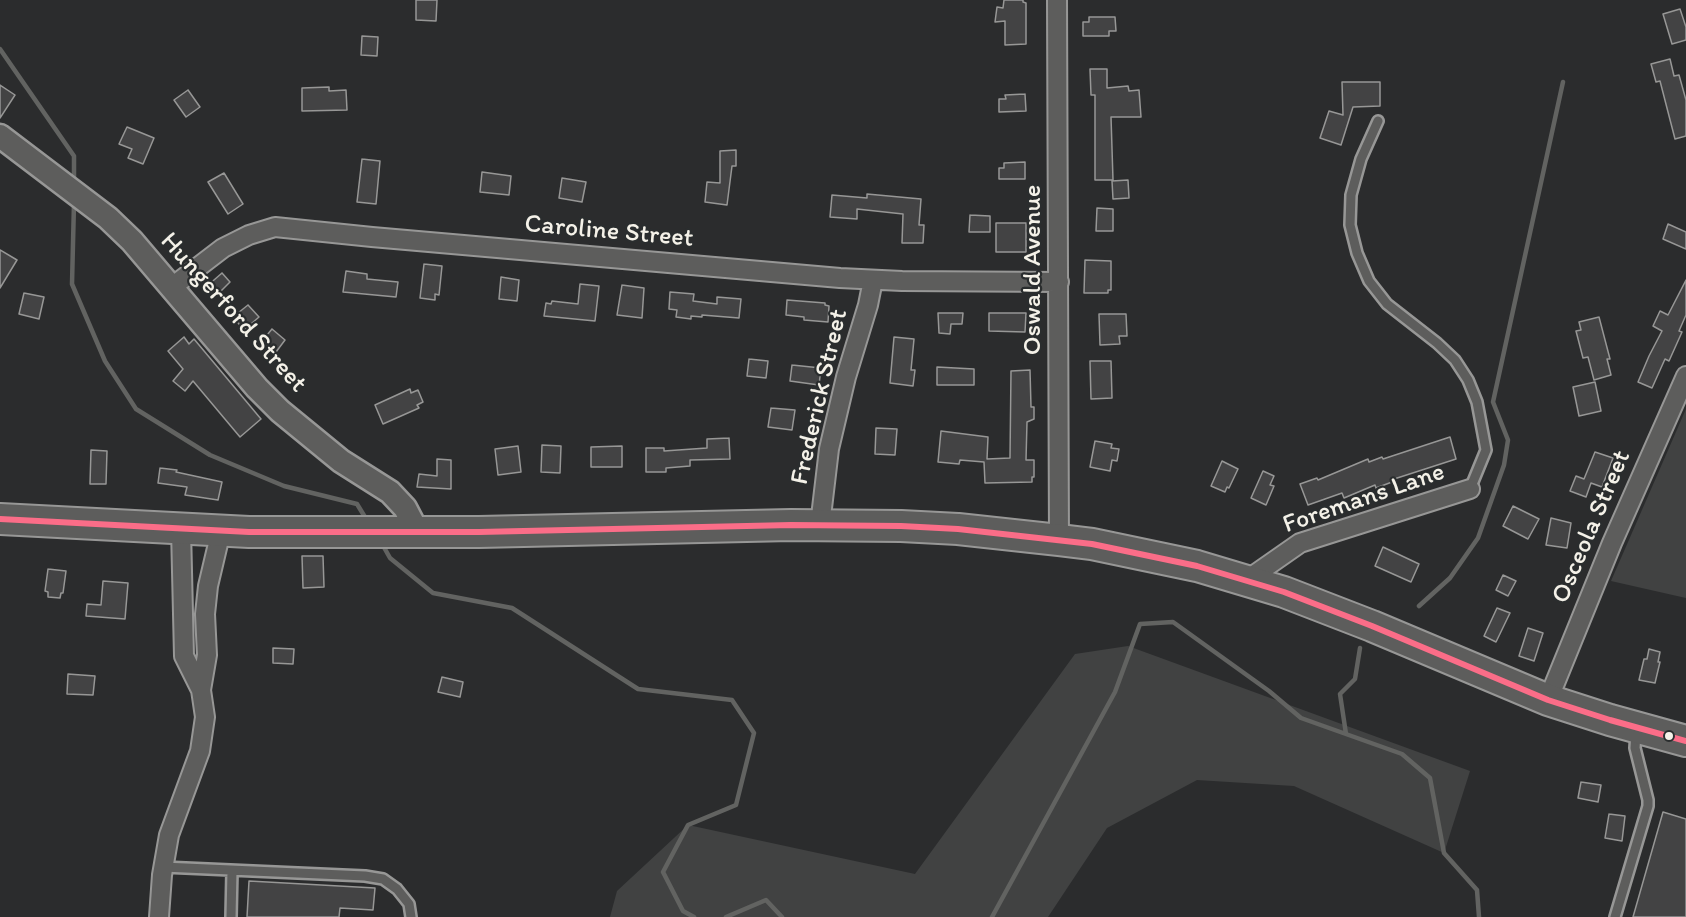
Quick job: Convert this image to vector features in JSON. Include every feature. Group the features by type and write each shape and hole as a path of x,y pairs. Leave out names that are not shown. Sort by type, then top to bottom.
{"highway":[{"path":"0,519 221,531 351,532 820,525 946,528 1059,540 1150,555 1247,580 1372,626 1548,700 1686,741"}],"street":[{"name":"Oswald Avenue","path":"1057,0 1059,540"},
{"name":"Hungerford Street","path":"0,136 93,205 132,241 257,388 280,411 341,461 390,492 405,508 407,532"},
{"name":"Caroline Street","path":"172,287 223,248 275,227 873,280 1059,282"},
{"name":"Frederick Street","path":"820,525 830,448 846,377 868,305 873,280"},
{"name":"Osceola Street","path":"1548,700 1612,543 1686,376"},
{"name":"Foremans Lane","path":"1247,580 1300,543 1470,489"},
{"path":"159,917 163,867 169,835 200,751 205,717 201,690 184,656 181,529"},
{"path":"201,690 207,655 208,586 221,531"}],"lane":[{"path":"1378,121 1361,159 1351,195 1350,225 1369,281 1387,304 1455,360 1468,380 1477,402 1486,450 1470,489"},
{"path":"1615,917 1648,806 1635,748 1638,728"},
{"path":"163,867 365,876 383,879 397,889 409,904 411,917"},
{"path":"231,917 232,871"}],"shaded area":[{"path":"1686,409 1686,598 1611,581"},
{"path":"1128,646 1470,771 1444,853 1294,786 1197,780 1107,828 1048,917 610,917 617,891 688,825 915,874 1075,654"}],"building":[{"path":"416,0 437,0 436,21 416,20"},
{"path":"1004,0 1023,0 1026,3 1026,44 1005,45 1005,21 995,22 997,7 1003,8"},
{"path":"1680,9 1686,27 1686,40 1672,44 1663,14"},
{"path":"1089,17 1115,17 1116,31 1109,31 1109,36 1083,36 1083,22 1089,22"},
{"path":"362,36 378,37 377,56 361,55"},
{"path":"1670,59 1674,76 1679,75 1686,100 1686,136 1675,139 1660,81 1656,82 1651,64"},
{"path":"1090,69 1107,69 1107,88 1128,86 1129,91 1139,90 1141,117 1111,117 1113,180 1095,180 1095,95 1091,95"},
{"path":"1342,82 1380,82 1380,106 1353,107 1341,145 1320,138 1329,111 1343,115"},
{"path":"0,85 15,95 0,118"},
{"path":"329,87 329,91 346,90 347,110 302,111 302,88"},
{"path":"188,90 200,107 186,117 174,100"},
{"path":"1025,94 1026,111 999,112 999,99 1006,99 1005,95"},
{"path":"127,127 154,138 143,164 128,158 132,149 119,144"},
{"path":"736,150 736,166 732,166 727,205 705,202 707,182 720,183 720,151"},
{"path":"362,159 380,161 376,204 357,202"},
{"path":"1025,162 1025,179 999,179 999,168 1004,168 1004,163"},
{"path":"482,172 511,176 509,195 480,192"},
{"path":"224,173 243,204 228,214 208,182"},
{"path":"562,178 586,182 582,202 559,198"},
{"path":"1128,180 1129,198 1113,199 1112,181"},
{"path":"867,194 921,199 919,225 924,225 923,243 902,243 903,214 857,209 857,219 830,217 832,195 867,198"},
{"path":"1097,208 1113,209 1113,231 1096,231"},
{"path":"970,215 990,216 990,232 969,232"},
{"path":"996,223 1026,223 1026,252 996,252"},
{"path":"1668,224 1686,232 1686,249 1663,239"},
{"path":"0,250 17,260 0,288"},
{"path":"1085,260 1111,261 1111,290 1108,290 1108,293 1084,293"},
{"path":"424,264 442,266 439,295 435,294 435,300 420,298"},
{"path":"346,271 367,274 367,279 398,282 396,297 343,292"},
{"path":"222,273 230,282 215,297 206,287"},
{"path":"501,277 519,280 517,301 499,299"},
{"path":"1686,280 1686,315 1679,331 1682,332 1669,361 1665,359 1652,388 1638,382 1662,331 1653,326 1660,311 1668,315"},
{"path":"580,284 599,286 595,321 544,316 546,303 551,304 552,301 578,304"},
{"path":"622,285 644,288 642,318 617,315"},
{"path":"670,292 694,294 693,301 717,304 717,297 741,299 739,318 702,315 702,317 691,316 691,319 676,317 677,310 669,309"},
{"path":"24,293 44,297 39,319 19,314"},
{"path":"787,300 825,303 829,306 828,322 804,320 804,317 786,315"},
{"path":"248,305 259,317 244,330 233,317"},
{"path":"938,313 963,313 962,324 951,324 950,334 939,333"},
{"path":"989,313 1026,313 1025,332 989,331"},
{"path":"1099,314 1126,314 1127,336 1119,336 1120,344 1100,345"},
{"path":"1599,317 1610,359 1607,359 1611,375 1594,380 1588,357 1583,358 1576,331 1581,330 1579,322"},
{"path":"272,329 285,340 276,352 262,341"},
{"path":"184,337 189,344 194,339 261,419 240,437 193,381 185,391 173,381 183,369 168,351"},
{"path":"894,337 914,339 911,370 915,370 913,386 890,383"},
{"path":"749,359 768,361 766,378 747,376"},
{"path":"1090,361 1111,361 1112,398 1091,399"},
{"path":"792,365 821,368 819,385 790,381"},
{"path":"937,367 974,369 974,385 937,385"},
{"path":"1030,370 1031,407 1034,407 1034,419 1027,422 1026,460 1034,460 1032,482 985,483 984,462 960,460 959,464 938,462 941,431 988,437 987,459 1010,458 1011,371"},
{"path":"1595,382 1601,411 1579,416 1573,387"},
{"path":"410,389 411,393 418,390 423,402 417,405 419,408 383,424 375,405"},
{"path":"771,408 795,410 792,430 768,427"},
{"path":"876,428 897,429 895,455 875,454"},
{"path":"1450,437 1456,459 1391,480 1392,482 1376,488 1375,485 1344,498 1342,493 1308,505 1300,484 1317,478 1318,480 1368,459 1369,462 1382,457 1383,459"},
{"path":"729,438 730,459 690,460 690,466 666,468 666,472 646,472 646,448 664,448 664,451 707,448 707,439"},
{"path":"1095,441 1112,444 1111,448 1119,449 1117,461 1112,460 1110,471 1090,467"},
{"path":"542,445 561,446 560,473 541,472"},
{"path":"518,446 521,472 498,475 495,449"},
{"path":"622,446 622,467 591,467 591,447"},
{"path":"91,450 107,451 106,484 90,484"},
{"path":"1595,452 1613,458 1602,487 1591,483 1586,497 1570,491 1576,476 1584,479"},
{"path":"437,459 451,460 451,489 417,487 419,474 437,476"},
{"path":"1222,461 1238,469 1225,492 1211,486"},
{"path":"160,468 222,482 218,500 185,495 187,487 158,483"},
{"path":"1263,471 1274,476 1270,485 1274,486 1266,505 1251,498"},
{"path":"1513,506 1539,519 1528,539 1503,526"},
{"path":"1551,518 1571,523 1567,548 1546,545"},
{"path":"1383,547 1419,564 1411,582 1375,566"},
{"path":"302,556 323,556 324,587 303,588"},
{"path":"48,569 66,571 63,593 60,598 48,597 48,592 45,591"},
{"path":"1503,575 1516,581 1508,596 1496,590"},
{"path":"103,581 128,583 125,619 86,616 87,604 101,605"},
{"path":"1497,608 1510,613 1496,642 1484,636"},
{"path":"1528,628 1543,633 1534,661 1519,656"},
{"path":"273,648 294,649 293,664 273,663"},
{"path":"1649,649 1660,652 1655,683 1639,680"},
{"path":"68,674 95,676 93,695 67,694"},
{"path":"442,677 463,682 460,697 438,692"},
{"path":"1581,782 1601,785 1598,802 1578,798"},
{"path":"1663,812 1686,819 1686,917 1633,917"},
{"path":"1609,814 1625,816 1622,841 1605,838"},
{"path":"249,881 375,888 373,910 340,908 339,917 247,917"}],"waterway":[{"path":"0,49 74,156 74,182"},
{"path":"1419,606 1450,578 1478,538 1504,465 1508,440 1493,402 1563,82"},
{"path":"74,203 72,284 105,361 136,409 210,455 284,486 357,504 368,522"},
{"path":"381,542 390,558 433,593 512,608 638,689 732,700 754,733 736,805 688,825 663,872 683,911 694,917"},
{"path":"992,917 1115,692 1140,624 1173,622 1269,691 1301,718 1402,754 1430,778 1444,853 1477,890 1479,917"},
{"path":"1346,734 1340,694 1355,679 1360,648"},
{"path":"726,917 766,900 782,917"}],"transit line":[{"path":"0,519 249,532 479,532 791,525 901,526 958,529 1092,544 1197,566 1284,592 1372,626 1548,700 1686,741"}]}
